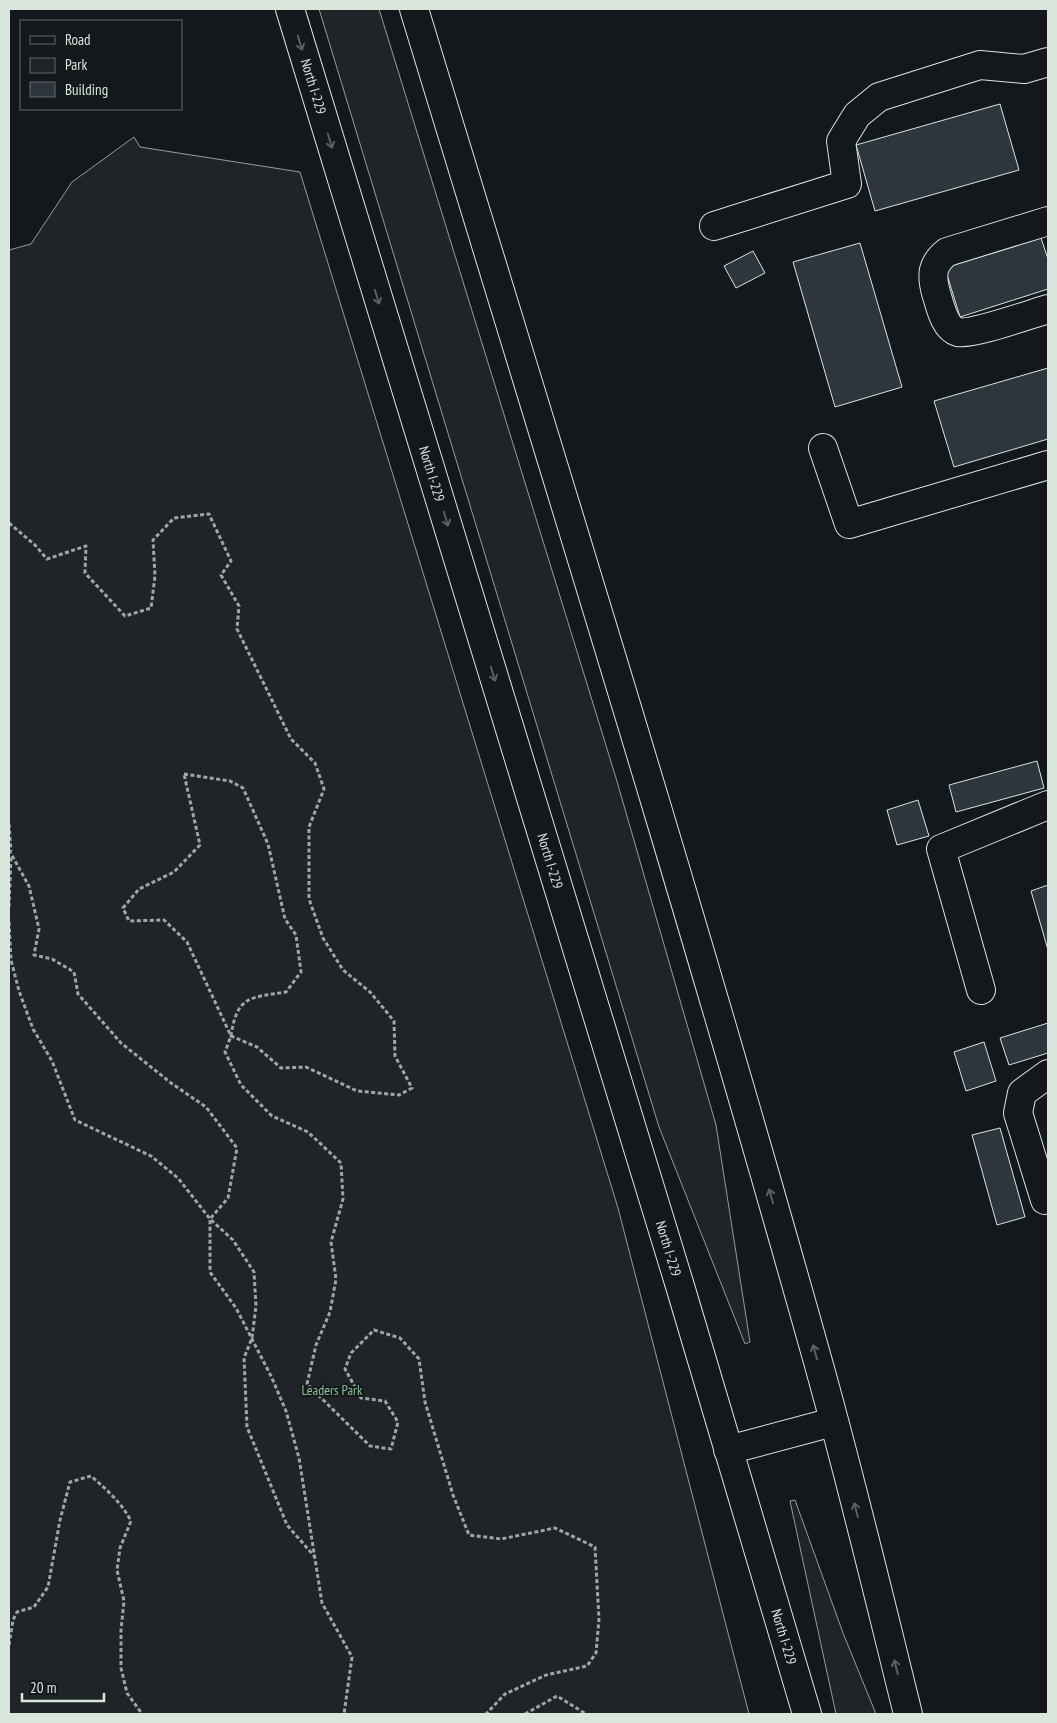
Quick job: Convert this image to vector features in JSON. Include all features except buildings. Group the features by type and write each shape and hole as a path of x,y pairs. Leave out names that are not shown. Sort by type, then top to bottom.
{"main road":[{"name":"North I-229","path":"290,9 807,1714"},
{"path":"414,9 651,785 806,1318 908,1714"},
{"path":"714,226 847,184 841,141 858,115 879,97 980,65 1024,69 1048,62"},
{"path":"1048,221 947,252 936,261 932,276 940,305 948,324 958,332 971,331 1048,309"},
{"path":"824,448 849,524 1048,465"},
{"path":"981,990 941,849 1048,805"},
{"path":"1045,1200 1018,1113 1022,1094 1048,1074"},
{"path":"728,1450 834,1422"}],"path":[{"path":"9,523 36,546 47,559 86,546 85,573 125,616 151,608 155,576 153,540 174,518 209,514 231,561 221,575 239,606 237,629 291,739 315,763 324,789 309,827 309,899 323,938 343,970 370,992 394,1021 396,1056 412,1088 399,1095 357,1091 306,1067 281,1068 257,1047 231,1036 187,942 164,920 130,921 123,908 139,889 174,872 200,845 184,774 230,781 243,788 268,844 285,919 296,935 301,972 286,992 250,998 234,1014 231,1036 225,1052 241,1085 272,1116 308,1132 341,1163 343,1199 331,1242 336,1279 330,1312 316,1344 307,1384 370,1446 391,1449 398,1422 385,1401 361,1398 345,1369 351,1353 374,1330 400,1338 419,1359 425,1402 453,1495 469,1535 501,1539 555,1528 596,1547 599,1619 596,1653 587,1666 546,1675 505,1694 486,1714"},
{"path":"9,824 11,855 9,907"},
{"path":"9,850 29,886 38,929 34,955 52,959 74,972 78,994 121,1043 171,1083 206,1107 238,1148 228,1198 210,1219 210,1272 236,1308 252,1338 271,1376 288,1421 299,1458 322,1603 352,1657 344,1714"},
{"path":"9,922 11,960 19,991 33,1029 52,1062 74,1120 151,1156 178,1178 210,1219 232,1240 254,1272 256,1306 252,1338 244,1358 247,1427 287,1526 316,1558"},
{"path":"9,1645 13,1620 17,1612 34,1606 48,1587 60,1520 70,1482 91,1476 125,1508 132,1521 120,1548 116,1570 124,1601 121,1630 121,1668 127,1693 142,1714"},
{"path":"525,1714 557,1696 586,1714"}],"green space":[{"path":"319,9 379,9 616,778 716,1125 750,1342 745,1344 659,1127"},
{"name":"Leaders Park","path":"134,137 140,147 300,172 618,1208 749,1714 9,1714 9,250 31,244 72,182"},
{"path":"795,1500 843,1633 876,1714 836,1714 790,1501"}]}
